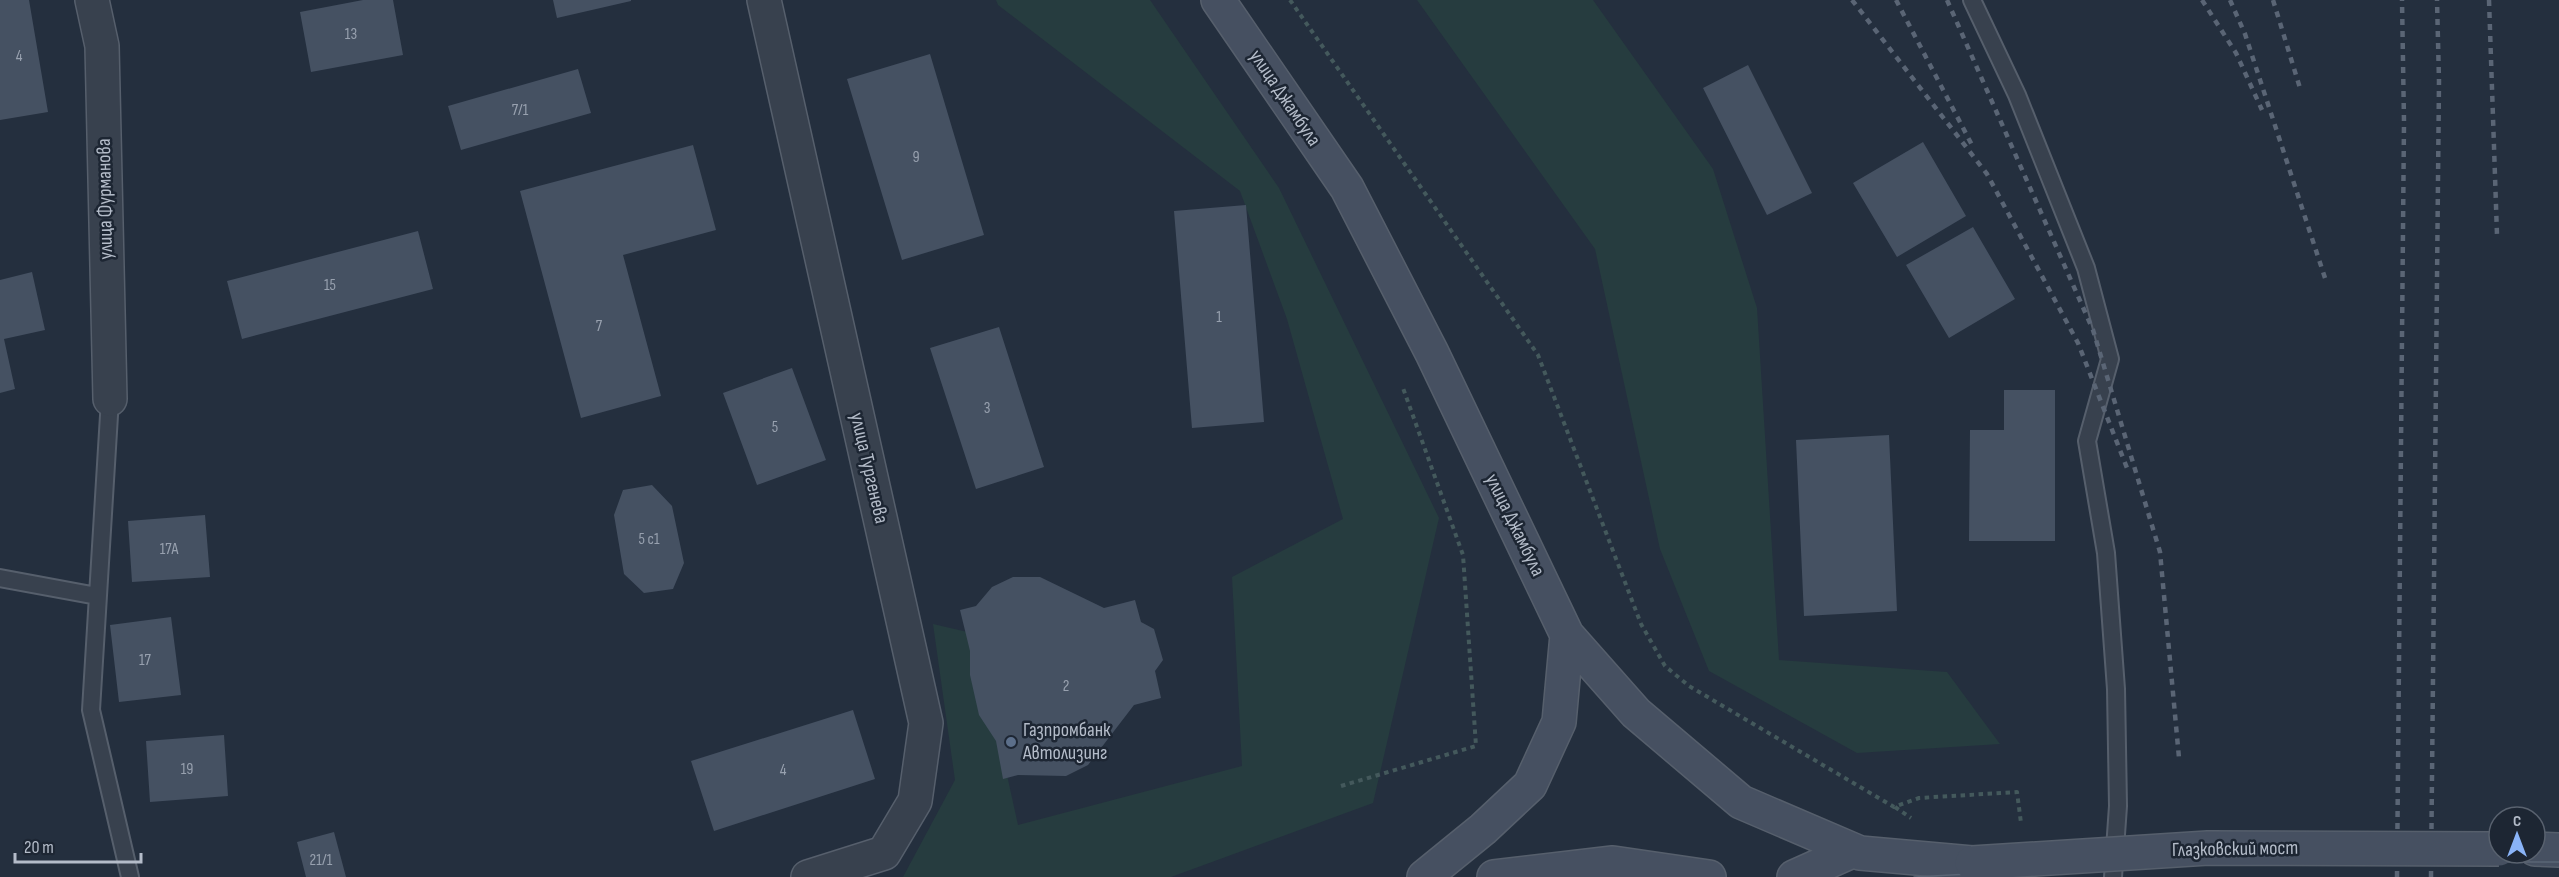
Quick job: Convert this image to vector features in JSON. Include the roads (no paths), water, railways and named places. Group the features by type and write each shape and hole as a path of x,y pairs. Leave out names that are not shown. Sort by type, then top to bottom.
{"main road":[{"name":"улица Джамбула","path":"1218,0 1347,188 1432,353 1567,635 1636,712 1742,802 1852,851 1972,862"},
{"path":"1424,877 1483,829 1530,785 1559,722 1567,635"},
{"name":"Глазковский мост","path":"1972,862 2208,849 2487,849"},
{"path":"1794,877 1852,851"},
{"path":"1494,877 1613,862 1709,877"}],"street":[{"name":"улица Фурманова","path":"92,0 102,46 110,399"},
{"name":"улица Тургенева","path":"764,0 926,723 915,801 884,853 808,877"}],"lane":[{"path":"1972,0 2017,96 2086,268 2110,359 2086,441 2106,553 2115,689 2118,806 2113,877"},
{"path":"110,399 91,710 130,877"},
{"path":"0,578 98,596"}],"tram line":[{"path":"1914,877 2209,861 2559,862"}],"railway":[{"path":"1852,0 1987,174 2078,343 2127,468"},
{"path":"1896,0 1972,145"},
{"path":"1947,0 2093,330 2160,552 2179,758"},
{"path":"2202,0 2236,53 2262,110"},
{"path":"2230,0 2245,34 2326,281"},
{"path":"2273,0 2300,88"},
{"path":"2397,877 2404,122 2402,0"},
{"path":"2431,877 2439,81 2437,0"},
{"path":"2489,0 2497,235"}],"place":[{"name":"Газпромбанк Автолизинг","path":"1011,742"}]}
